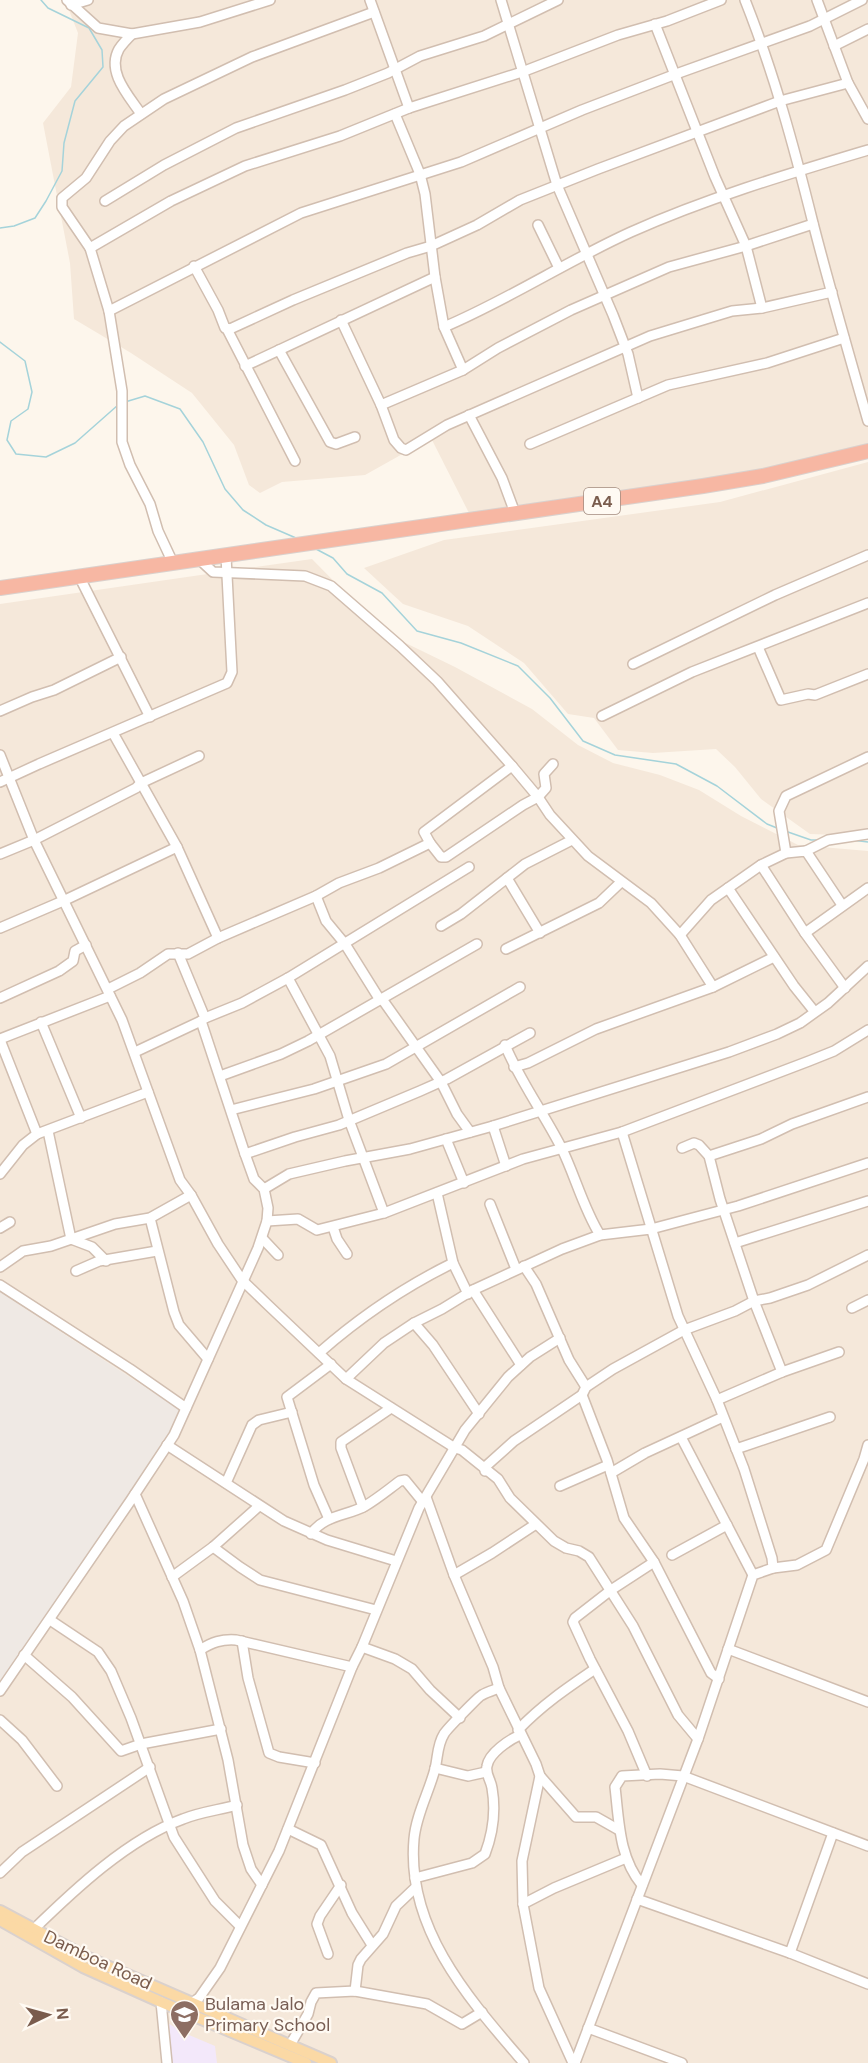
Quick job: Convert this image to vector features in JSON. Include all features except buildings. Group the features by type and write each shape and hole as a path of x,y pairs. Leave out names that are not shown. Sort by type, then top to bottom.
{"highway":[{"name":"A4","path":"0,588 763,476 868,451"}],"main road":[{"name":"Damboa Road","path":"0,1911 86,1957 290,2045 305,2060"},
{"name":"Damboa Road","path":"0,1920 83,1967 161,2002 305,2060 330,2063"}],"street":[{"path":"69,3 88,0"},
{"path":"69,3 98,28 132,34 200,22 270,0"},
{"path":"370,0 409,108"},
{"path":"501,0 557,185 625,347 638,398"},
{"path":"105,201 164,165 236,128 345,90 396,69 420,56 484,36 558,0"},
{"path":"90,248 171,201 245,166 340,136 409,108 522,72 618,35 721,0"},
{"path":"745,0 762,43 780,101 868,421"},
{"path":"817,0 848,83 863,100 868,119"},
{"path":"109,311 301,213 461,162 539,128 676,74 824,20 862,0"},
{"path":"173,563 122,442 122,391 109,311 90,248 62,207 62,198 86,178 110,141 124,126 164,99 252,57 374,12"},
{"path":"655,24 746,246 762,308"},
{"path":"834,46 868,29"},
{"path":"132,34 118,50 115,65 120,83 141,114"},
{"path":"226,329 407,253 431,246 477,225 520,200 557,185 780,101 848,83"},
{"path":"395,114 420,174 425,194 435,277 444,327 463,370"},
{"path":"444,327 633,232 724,196 868,150"},
{"path":"381,405 463,370 498,348 603,295 669,267 746,246 813,224"},
{"path":"538,225 559,268"},
{"path":"194,266 295,461"},
{"path":"246,366 435,277"},
{"path":"341,320 381,405 394,440 406,450 447,425 650,336 720,315 832,292"},
{"path":"530,444 668,385 767,363 844,338"},
{"path":"279,350 330,442 336,444 355,437"},
{"path":"469,415 502,478 515,513"},
{"path":"633,664 775,595 868,555"},
{"path":"0,782 227,683 232,672 226,556"},
{"path":"198,560 213,572 306,576 331,586 393,639 436,681 538,796 550,815 588,856 651,903 680,935 713,987"},
{"path":"79,576 150,717"},
{"path":"602,716 692,672 868,603"},
{"path":"758,647 781,700 808,694 815,695 868,674"},
{"path":"0,711 54,690 121,657"},
{"path":"113,733 177,847 218,938"},
{"path":"0,755 34,840 109,992 135,1052 173,1166 218,1244 242,1280 346,1379 455,1448 462,1450 485,1471 498,1479 510,1498 554,1541 589,1557 633,1626 678,1715 698,1739"},
{"path":"0,854 34,840 136,788 141,783 199,756"},
{"path":"786,853 779,811 786,796 868,758"},
{"path":"512,766 424,832 441,857 446,857 538,796 546,788 544,774 553,764"},
{"path":"680,935 711,900 760,865 786,853 806,851 828,840 868,834"},
{"path":"441,927 525,864 572,840"},
{"path":"37,1134 0,1040 109,992 168,954 188,954 218,938 316,896 339,883 379,868 430,843"},
{"path":"0,928 177,847"},
{"path":"806,851 842,905"},
{"path":"760,865 804,933 845,988"},
{"path":"135,1052 242,1003 288,978 469,867"},
{"path":"507,878 540,933"},
{"path":"506,949 599,903 621,882"},
{"path":"728,888 774,957 814,1011"},
{"path":"804,933 868,888"},
{"path":"316,896 326,921 345,944 381,1000 441,1082 457,1114 470,1132"},
{"path":"220,1076 281,1054 381,1000 477,944"},
{"path":"0,998 59,970 73,961 75,951 86,945"},
{"path":"0,1691 167,1445 262,1239 267,1221 268,1208 264,1189 254,1179 203,1019 178,953"},
{"path":"514,1067 528,1063 596,1029 713,987 774,957"},
{"path":"264,1189 289,1174 410,1149 542,1112 777,1034 800,1023 828,1003 868,966"},
{"path":"288,978 330,1056 350,1120 384,1213"},
{"path":"231,1110 314,1089 386,1064 520,987"},
{"path":"41,1022 81,1118"},
{"path":"267,1221 298,1219 317,1230 384,1213 506,1166 561,1148 622,1132 834,1051 868,1030"},
{"path":"245,1154 339,1125 441,1082 530,1033"},
{"path":"505,1046 514,1067 561,1148 591,1220 600,1235"},
{"path":"2,1167 22,1145 37,1134 148,1092"},
{"path":"709,1156 761,1139 792,1124 868,1097"},
{"path":"493,1126 506,1166"},
{"path":"48,1131 71,1239"},
{"path":"622,1132 684,1330 717,1400 736,1449 765,1533 773,1568"},
{"path":"446,1139 465,1183"},
{"path":"682,1148 694,1143 709,1156 754,1301 782,1372"},
{"path":"346,1379 384,1343 414,1323 520,1268 600,1235 651,1229 868,1164"},
{"path":"437,1193 453,1263 521,1365"},
{"path":"0,1267 23,1251 71,1239 115,1224 150,1218 191,1195"},
{"path":"735,1243 868,1201"},
{"path":"490,1204 520,1268 536,1284 584,1391 624,1518 654,1562 711,1673 719,1679"},
{"path":"150,1218 157,1251 179,1325 208,1359"},
{"path":"0,1228 10,1221"},
{"path":"333,1227 337,1239 347,1254"},
{"path":"71,1239 92,1247 106,1261"},
{"path":"262,1239 278,1255"},
{"path":"76,1271 99,1261 157,1251"},
{"path":"485,1471 485,1467 514,1441 613,1369 684,1330 735,1311 754,1301 808,1285 868,1256"},
{"path":"319,1353 356,1322 400,1291 453,1263"},
{"path":"0,1285 186,1408"},
{"path":"852,1308 868,1300"},
{"path":"414,1323 440,1354 478,1414"},
{"path":"192,2003 199,1998 220,1968 279,1851 352,1666 424,1500 465,1430 508,1377 521,1365 560,1338"},
{"path":"717,1400 782,1372 839,1352"},
{"path":"329,1519 314,1485 287,1397 332,1364"},
{"path":"363,1507 340,1448 341,1443 391,1408"},
{"path":"226,1483 252,1425 259,1420 291,1412"},
{"path":"560,1486 609,1469 723,1417"},
{"path":"736,1449 830,1417"},
{"path":"574,2063 698,1739 753,1575 681,1437"},
{"path":"167,1445 284,1521 311,1534 396,1561"},
{"path":"753,1575 773,1568 797,1564 825,1550 868,1445"},
{"path":"311,1534 316,1526 363,1507 400,1481 405,1480 424,1500 493,1667 499,1688 529,1748 540,1776 576,1817 596,1817 619,1830"},
{"path":"135,1494 183,1601 200,1650 221,1729 243,1845 251,1869 262,1885"},
{"path":"172,1577 213,1547 259,1506"},
{"path":"454,1575 536,1524"},
{"path":"672,1555 727,1525"},
{"path":"213,1547 260,1580 376,1610"},
{"path":"647,1776 628,1731 573,1622 611,1590 654,1562"},
{"path":"50,1620 98,1652 111,1671 150,1767 169,1826 199,1879 215,1901 240,1926"},
{"path":"200,1650 212,1642 242,1641 352,1666"},
{"path":"242,1641 248,1678 269,1753 315,1763"},
{"path":"362,1647 395,1659 412,1669 430,1690 460,1718"},
{"path":"728,1649 868,1702"},
{"path":"24,1655 72,1697 119,1750 128,1750 141,1744 221,1729"},
{"path":"355,1991 358,1965 383,1934 396,1906 415,1882 472,1863 485,1854 494,1813 492,1789 486,1772 487,1762 519,1732 533,1714 566,1687 595,1669"},
{"path":"499,1688 481,1695 444,1732 437,1752 435,1768 418,1817 414,1839 415,1882 429,1932 441,1955 482,2012 524,2063"},
{"path":"0,1720 22,1740 57,1786"},
{"path":"0,1873 22,1852 150,1767"},
{"path":"435,1768 468,1776 486,1772"},
{"path":"642,1885 632,1874 619,1830 615,1787 622,1776 660,1774 683,1776 868,1846"},
{"path":"540,1776 522,1861 524,1904 539,1988 574,2063"},
{"path":"33,1930 76,1888 142,1840 184,1818 237,1805"},
{"path":"288,1828 321,1845 352,1913 372,1945"},
{"path":"790,1953 833,1833"},
{"path":"524,1904 554,1888 627,1858"},
{"path":"328,1954 317,1924 341,1885"},
{"path":"637,1899 790,1953 868,1984"},
{"path":"290,2045 308,2014 316,1993 355,1991 427,2004 462,2024 482,2012"},
{"path":"161,2002 167,2063"},
{"path":"588,2028 682,2063"}],"shaded area":[{"path":"65,0 868,0 868,447 702,485 518,505 471,517 431,438 365,475 282,482 260,493 249,485 234,445 192,393 74,319 70,263 43,123 71,87 78,33"},
{"path":"868,462 868,836 810,834 761,799 735,767 716,749 653,753 618,750 594,718 568,714 524,663 468,626 403,604 364,568 444,540 720,502"},
{"path":"312,559 385,633 455,667 532,709 578,745 613,763 660,775 699,790 741,816 798,845 868,851 868,2063 0,2063 0,1692 183,1412 0,1292 0,604"},
{"path":"0,1292 183,1412 0,1692"},
{"name":"Bulama Jalo Primary School","path":"168,2023 182,2032 215,2046 217,2063 171,2063"}],"waterway":[{"path":"0,228 14,226 35,218 46,201 62,171 64,143 75,101 103,67 102,50 89,28 48,8 41,0"},
{"path":"0,342 25,361 32,392 28,409 11,421 7,440 16,454 46,457 75,443 118,405"},
{"path":"125,402 145,396 180,409 203,442 225,489 243,510 266,525 296,538"},
{"path":"316,549 333,558 347,574 382,593 417,631 461,643 518,666 550,698 583,741 615,755 676,764 717,786 767,824 777,828"},
{"path":"788,832 811,840 820,840"},
{"path":"852,840 868,842"}],"place":[{"name":"Bulama Jalo Primary School","path":"184,2040"}]}
